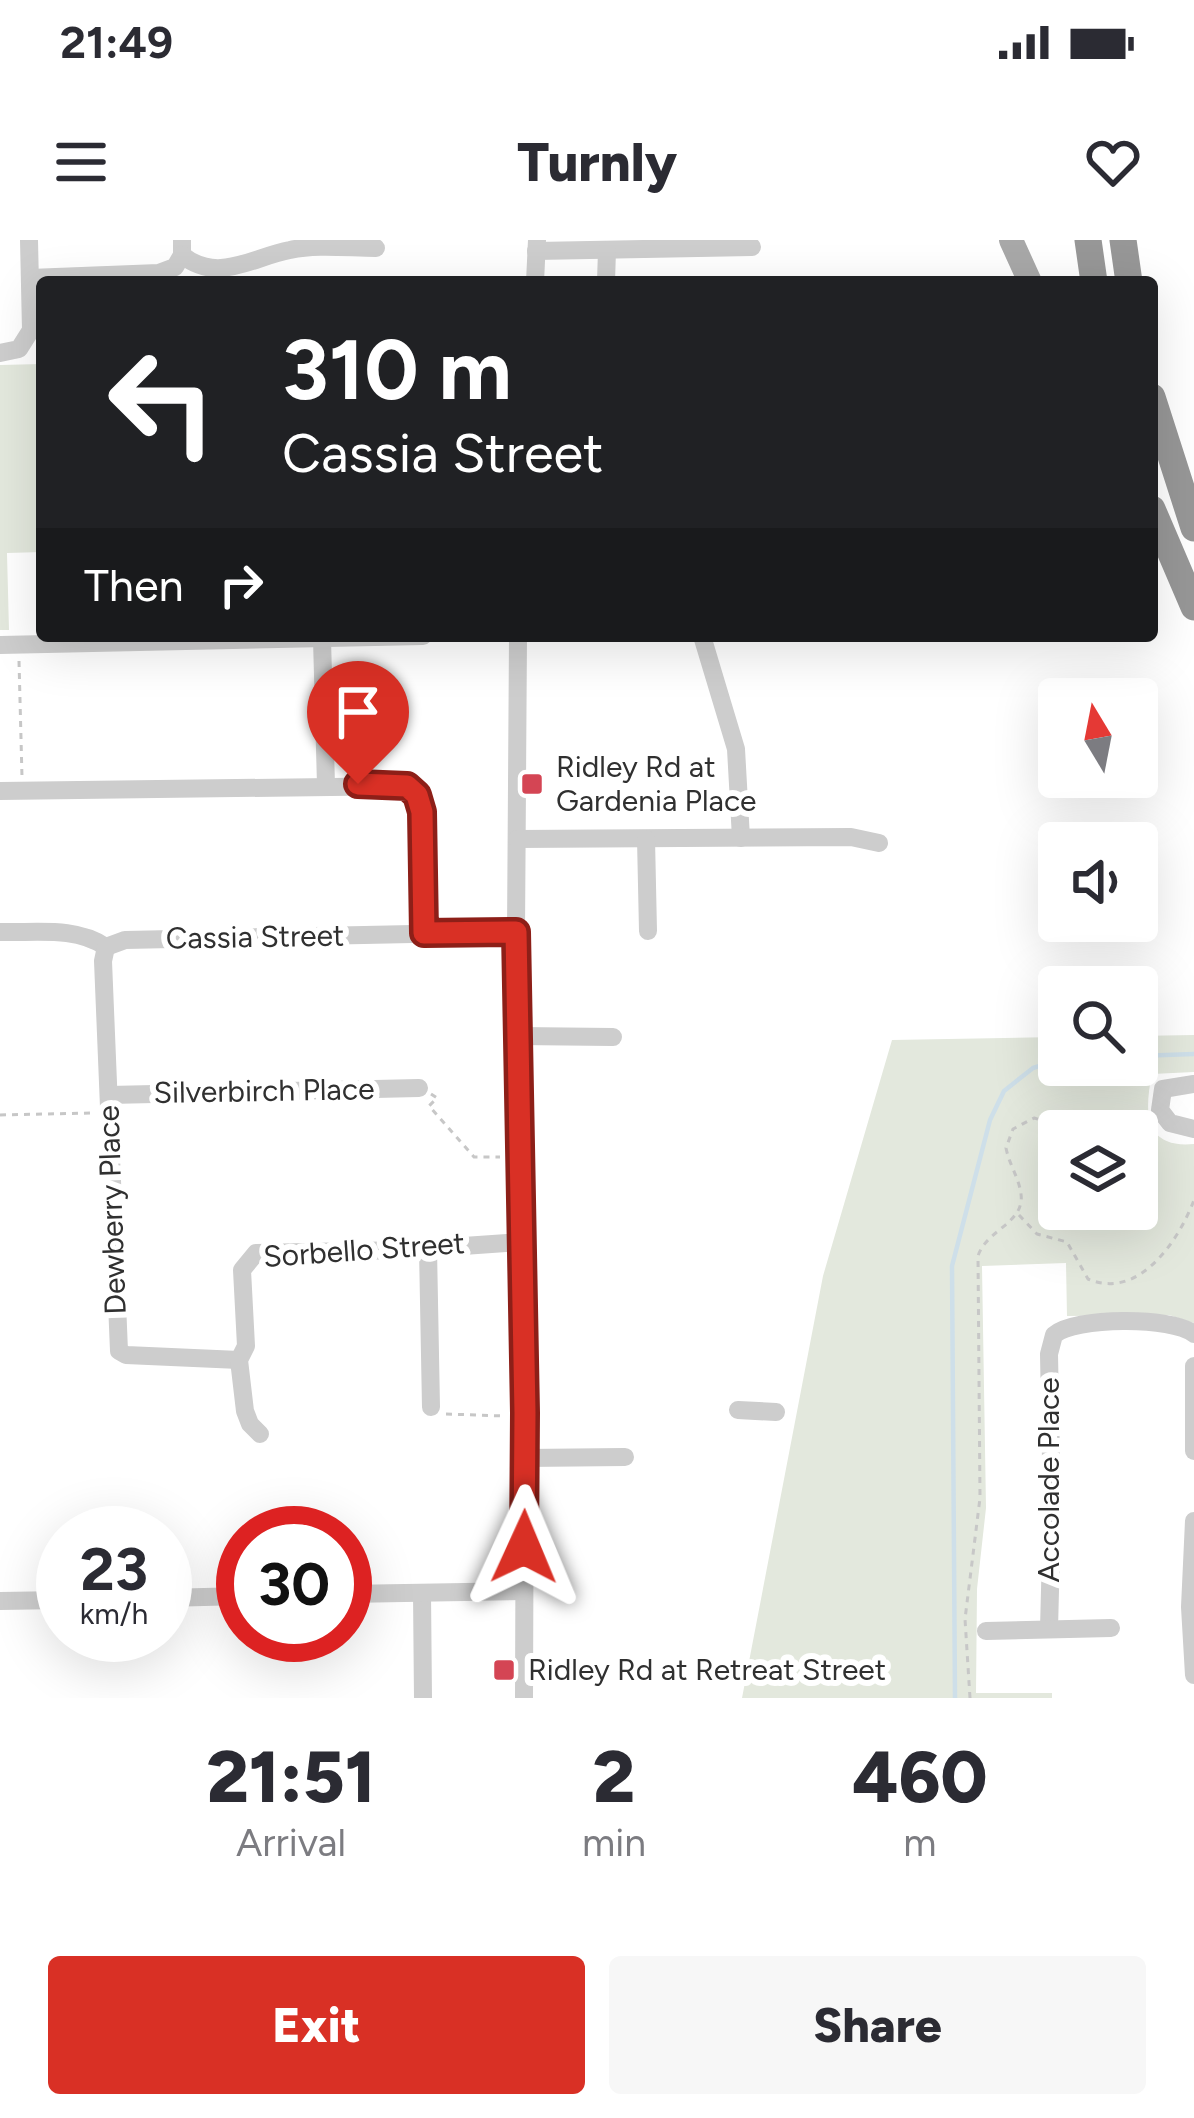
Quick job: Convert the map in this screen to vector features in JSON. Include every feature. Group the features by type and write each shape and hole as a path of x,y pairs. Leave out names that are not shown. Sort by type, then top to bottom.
{"highway":[{"path":"1088,240 1093,276"},
{"path":"1124,240 1128,276"},
{"path":"1158,417 1194,527"},
{"path":"1158,523 1194,607"}],"main road":[{"path":"1011,240 1027,276"}],"street":[{"path":"0,352 19,349 28,338 29,240"},
{"path":"535,276 537,245 607,250 658,244 752,247"},
{"path":"82,276 159,273 175,267 182,248 206,268 235,268 290,250 376,248"},
{"path":"606,276 607,250"},
{"path":"30,278 36,278"},
{"path":"9,644 68,642"},
{"path":"322,642 326,784"},
{"path":"518,642 516,932 524,1698"},
{"path":"704,642 739,761 741,838"},
{"path":"0,791 407,786 417,795 422,812 424,933"},
{"path":"517,839 851,837 879,843"},
{"path":"646,839 648,931"},
{"name":"Cassia Street","path":"0,932 67,933 106,947 125,940 516,932"},
{"name":"Dewberry Place","path":"106,947 102,1100 119,1351 239,1360"},
{"path":"518,1036 613,1037"},
{"path":"1194,1084 1163,1089 1160,1110 1185,1130 1194,1130"},
{"name":"Silverbirch Place","path":"102,1100 419,1088"},
{"name":"Sorbello Street","path":"260,1434 245,1411 239,1360 245,1346 242,1270 256,1253 521,1242"},
{"path":"428,1249 431,1407"},
{"name":"Accolade Place","path":"1048,1629 1049,1354 1054,1335 1073,1325 1166,1323 1183,1325 1194,1334"},
{"path":"1194,1366 1194,1451"},
{"path":"738,1410 776,1412"},
{"path":"525,1458 625,1457"},
{"path":"1194,1521 1190,1607 1194,1675"},
{"path":"372,1594 523,1591"},
{"path":"422,1593 423,1698"},
{"path":"0,1601 36,1600"},
{"path":"986,1630 1111,1628"}],"path":[{"path":"9,644 22,791"},
{"path":"419,1088 437,1098 429,1106 474,1157 500,1157"},
{"path":"0,1115 95,1113 102,1100"},
{"path":"1158,1117 1164,1117"},
{"path":"970,1698 965,1619 980,1498 978,1256 986,1238 1018,1214 1021,1193 1006,1148 1012,1129 1038,1119"},
{"path":"1018,1214 1037,1234 1067,1242 1088,1280 1105,1284 1151,1269 1183,1228 1194,1200"},
{"path":"431,1407 458,1417 504,1416"}],"shaded area":[{"path":"36,364 36,552 7,553 9,630 0,630 0,365"},
{"path":"1194,1035 1194,1072 1158,1074 1158,1036"},
{"path":"1038,1037 1038,1086 1150,1086 1149,1110 1038,1110 1038,1230 1158,1230 1158,1135 1165,1141 1194,1144 1194,1323 1169,1315 1067,1316 1066,1263 982,1266 986,1508 977,1589 976,1693 1052,1693 1052,1698 742,1698 823,1276 892,1040"}],"waterway":[{"path":"1158,1055 1194,1054"},
{"path":"955,1698 952,1266 990,1120 1004,1091 1038,1066"}],"place":[{"name":"Ridley Rd at Gardenia Place","path":"532,784"},
{"name":"Ridley Rd at Retreat Street","path":"504,1670"}],"route":[{"path":"358,784 407,786 417,795 422,812 424,933 516,932 524,1547"}]}
